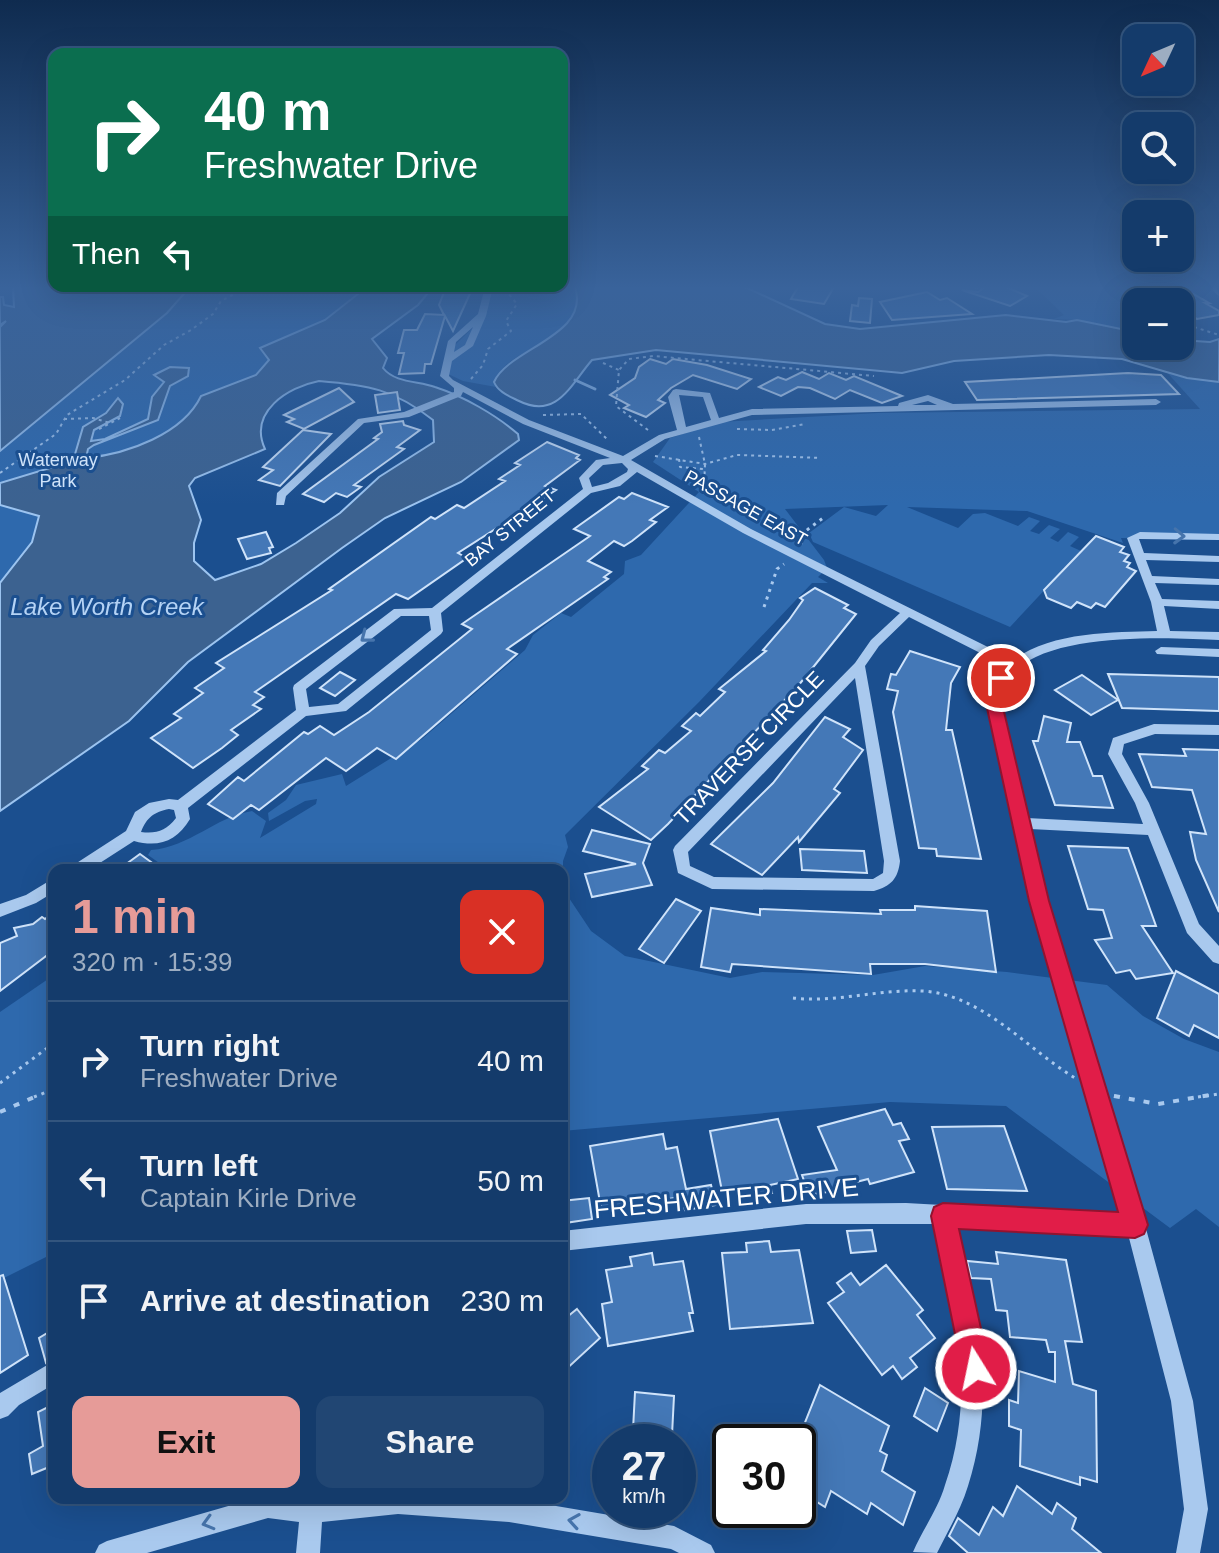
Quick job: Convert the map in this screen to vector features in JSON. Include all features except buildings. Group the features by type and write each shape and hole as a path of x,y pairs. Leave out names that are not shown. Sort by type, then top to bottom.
{"street":[{"path":"280,503 281,495 361,421 406,415 458,390 444,376 447,360"},
{"name":"PASSAGE EAST","path":"458,390 526,422 628,456 747,531 1013,665"},
{"path":"682,430 673,397 676,392 684,390 707,395 715,419"},
{"name":"BAY STREET","path":"86,864 132,835 140,816 154,807 169,804 180,806 303,712 341,708 437,631 435,612 588,490 584,478 600,462 628,456 662,437 715,419 752,412 1156,402"},
{"path":"588,490 614,487 632,473 628,456"},
{"path":"1164,633 1157,602 1133,538 1140,535 1219,537"},
{"path":"1139,556 1219,559"},
{"path":"1148,579 1219,582"},
{"path":"1157,602 1219,605"},
{"name":"TRAVERSE CIRCLE","path":"859,666 892,861 891,874 886,881 874,885 712,883 683,869 680,850 859,666 875,643 909,611"},
{"path":"303,712 299,688 398,612 435,612"},
{"path":"1188,1553 1196,1509 1182,1401 1135,1225 1091,1087 1021,823 993,699 995,688 1013,665 1041,649 1074,641 1164,633 1219,636"},
{"path":"1161,651 1219,653"},
{"path":"1219,730 1154,729 1118,741 1115,754 1152,830 1193,928 1219,957"},
{"path":"132,835 151,841 168,836 183,819 180,806"},
{"path":"1021,823 1152,830"},
{"path":"0,911 31,899 48,888"},
{"name":"FRESHWATER DRIVE","path":"568,1240 806,1214 943,1216 1135,1225"},
{"path":"925,1552 956,1487 972,1426 976,1369 943,1216"},
{"path":"0,1408 11,1397 48,1375"},
{"path":"107,1553 268,1506 297,1504"},
{"path":"308,1553 312,1504"},
{"path":"426,1504 509,1510 674,1538 703,1553"}],"path":[{"path":"0,473 56,434 64,419 125,380 148,359"},
{"path":"478,387 468,382 485,359"},
{"path":"629,359 619,370 616,406 641,427 662,437"},
{"path":"691,359 874,376"},
{"path":"603,363 619,370"},
{"path":"533,415 581,414 602,432 610,445 628,456 705,464 737,455 821,458"},
{"path":"64,419 93,418 110,423"},
{"path":"99,429 120,418"},
{"path":"734,429 772,430 815,422"},
{"path":"703,496 705,464 698,439 706,431"},
{"path":"680,459 680,467 703,469"},
{"path":"790,540 801,545"},
{"path":"793,998 808,1001 839,996 939,992 966,1004 1051,1066 1091,1087 1139,1103 1158,1104 1219,1094"},
{"path":"0,1083 48,1047"},
{"path":"0,1112 48,1092"}],"green space":[{"name":"Waterway Park","path":"95,359 284,359 255,381 117,465 0,791 0,440"},
{"path":"450,359 514,359 498,374 496,387 463,381 446,373"},
{"path":"1163,368 1188,378 1219,382 1219,540 1121,538 1123,543 1027,511 907,507 958,528 973,514 985,513 1018,526 1029,517 1040,521 1030,531 1039,534 1049,525 1060,529 1050,538 1058,542 1068,532 1079,537 1070,546 1081,551 1010,627 813,542 809,533 844,507 876,516 888,505 785,509 824,560 827,568 818,577 828,583 812,583 699,702 565,835 568,847 563,864 161,864 148,855 151,850 178,843 226,819 252,811 266,821 260,838 316,804 317,799 305,801 269,821 268,813 286,800 296,785 342,774 346,786 422,739 525,650 533,635 561,613 571,617 624,574 625,561 641,555 699,492 653,462 670,438 720,422 878,413 1200,409"},
{"path":"568,896 591,931 625,956 730,978 762,972 873,975 925,966 1007,972 1107,985 1143,1016 1184,1039 1219,1052 1219,1227 1196,1209 1170,1228 1006,1106 890,1102 568,1130"},
{"path":"48,979 48,1256 0,1280 0,1012"}],"water":[{"path":"0,359 111,359 0,451"},
{"name":"Lake Worth Creek","path":"386,359 383,368 388,373 468,401 509,427 518,434 519,440 461,482 385,518 342,548 188,662 129,721 0,811 0,583 32,542 39,516 0,505 0,483 73,461 83,427 106,413 118,398 123,404 120,416 94,430 91,441 105,439 148,419 152,397 164,382 154,375 170,367 189,368 188,376 170,386 158,420 94,445 88,449 86,458 119,452 152,440 181,421 201,396 256,375 269,360","holes":["319,381 366,387 406,401 433,420 434,442 379,477 340,513 296,543 261,564 215,580 194,561 194,543 201,520 189,486 195,478 265,449 261,436 266,413 274,403 295,389"]},
{"path":"516,359 595,359 562,397 543,406 519,401 498,388 494,382 502,370"},
{"path":"757,359 978,359 954,361 902,373"},
{"path":"1219,359 1219,382 1187,378 1125,360"}],"waterway":[{"path":"575,380 595,389"}],"route":[{"path":"976,1369 943,1216 1135,1225 1091,1087 1039,901 993,699 1001,678"}]}
